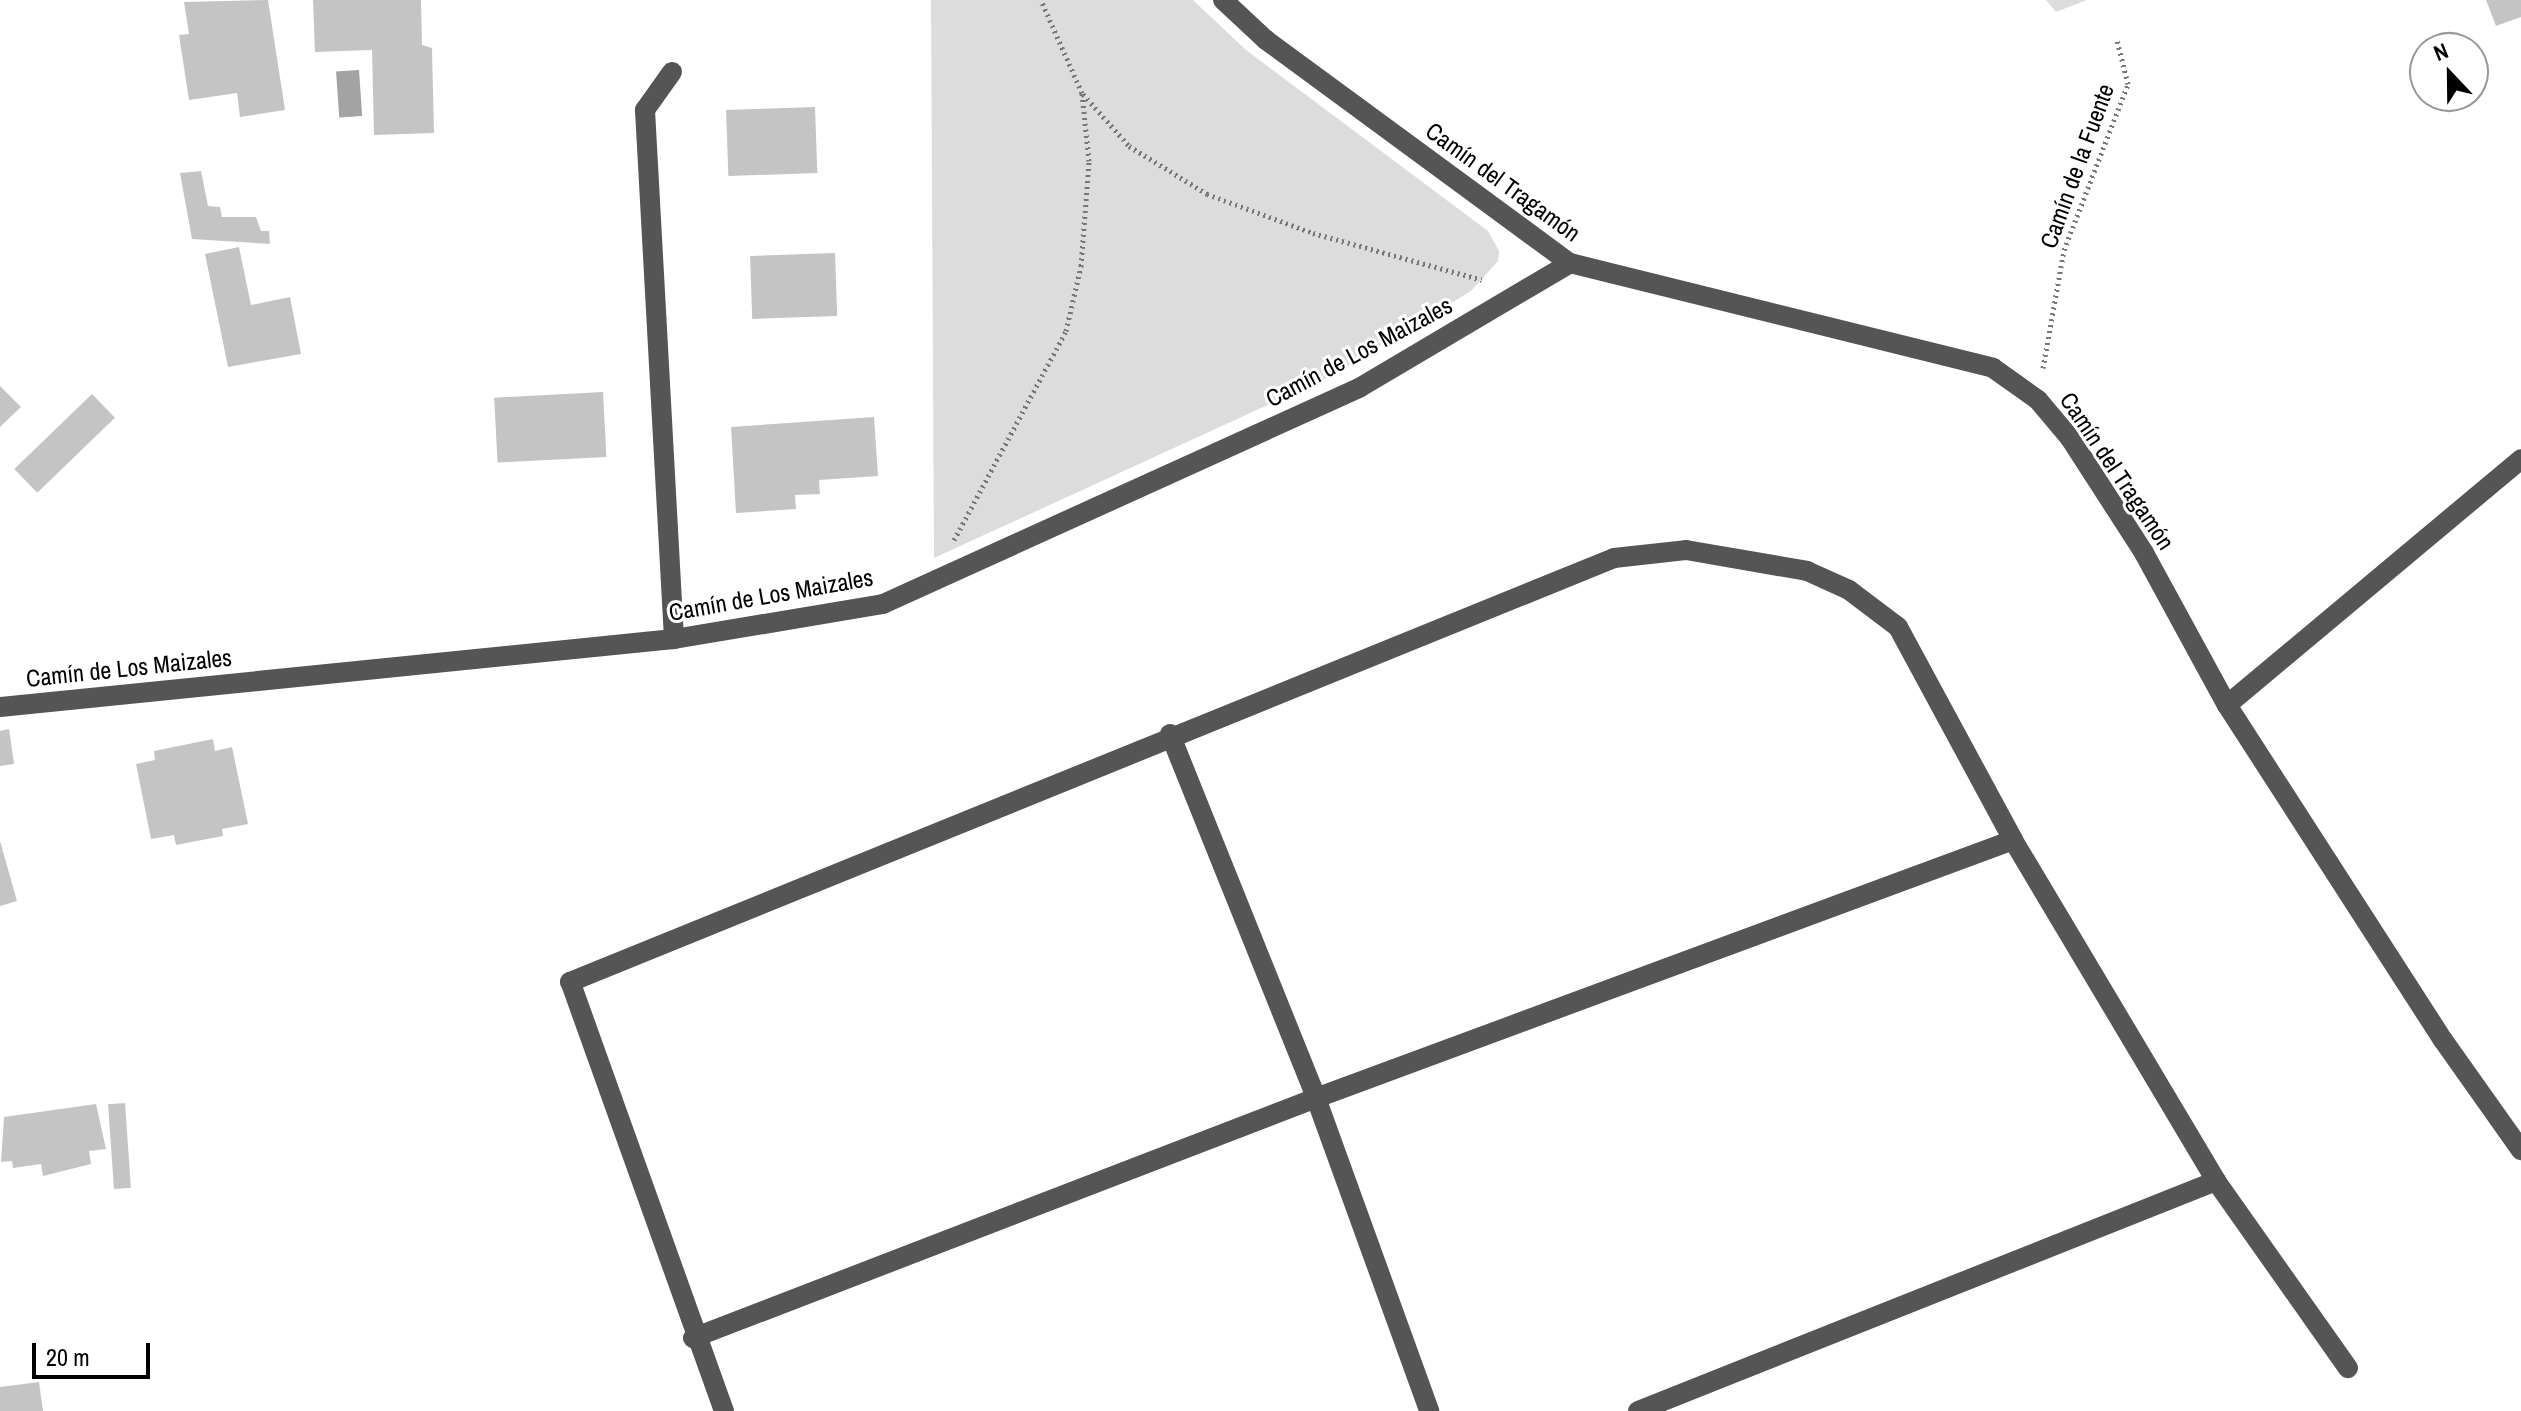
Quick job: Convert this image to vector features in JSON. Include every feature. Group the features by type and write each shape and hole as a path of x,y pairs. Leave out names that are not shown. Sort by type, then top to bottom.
{"street":[{"name":"Camín del Tragamón","path":"1223,0 1266,40 1570,263 1993,368 2038,400 2070,438 2144,553 2227,705 2443,1040 2521,1150"},
{"path":"672,72 645,110 674,639"},
{"name":"Camín de Los Maizales","path":"0,707 674,639 883,604 1359,388 1570,263"},
{"path":"2227,705 2521,459"},
{"path":"724,1411 693,1338 570,982 1170,734 1614,558 1686,550 1807,571 1849,590 1898,627 2013,840 2216,1181 2348,1368"},
{"path":"1170,734 1316,1098 1429,1411"},
{"path":"693,1338 1316,1098 2013,840"},
{"path":"1638,1411 2216,1181"}],"path":[{"path":"1041,0 1082,93 1129,146 1207,194 1313,233 1520,290"},
{"name":"Camín de la Fuente","path":"2038,400 2064,250 2128,84 2117,40"},
{"path":"952,574 954,537 1019,427 1066,331 1081,266 1089,161 1082,93"}],"shaded area":[{"path":"931,0 1193,0 1246,50 1488,231 1499,251 1498,261 1471,291 1331,376 934,558"},
{"path":"2046,0 2087,0 2056,12"},
{"path":"359,70 362,116 339,117 336,72"}],"building":[{"path":"268,0 285,110 240,117 237,93 189,100 179,35 189,34 184,2"},
{"path":"313,0 421,0 422,45 432,48 434,133 374,135 372,50 315,52"},
{"path":"2486,0 2521,0 2521,17 2496,26"},
{"path":"815,107 817,173 728,176 726,110"},
{"path":"201,171 208,206 220,207 222,217 256,217 261,231 269,231 270,244 192,239 180,173"},
{"path":"239,247 251,305 290,297 301,354 228,367 205,254"},
{"path":"835,253 837,316 752,319 750,256"},
{"path":"0,386 21,407 0,427"},
{"path":"603,392 606,457 498,463 494,398"},
{"path":"92,394 115,418 37,493 14,469"},
{"path":"874,417 878,476 819,480 820,494 795,495 796,509 736,513 731,427"},
{"path":"9,729 14,764 0,766 0,731"},
{"path":"213,739 215,751 232,747 248,824 222,829 223,836 176,845 174,835 151,839 136,764 155,760 154,751"},
{"path":"0,841 17,901 0,906"},
{"path":"125,1103 131,1188 114,1189 108,1104"},
{"path":"96,1104 106,1149 89,1151 91,1164 43,1176 41,1164 13,1168 12,1161 1,1162 4,1117"},
{"path":"39,1382 43,1411 0,1411 0,1387"}]}
